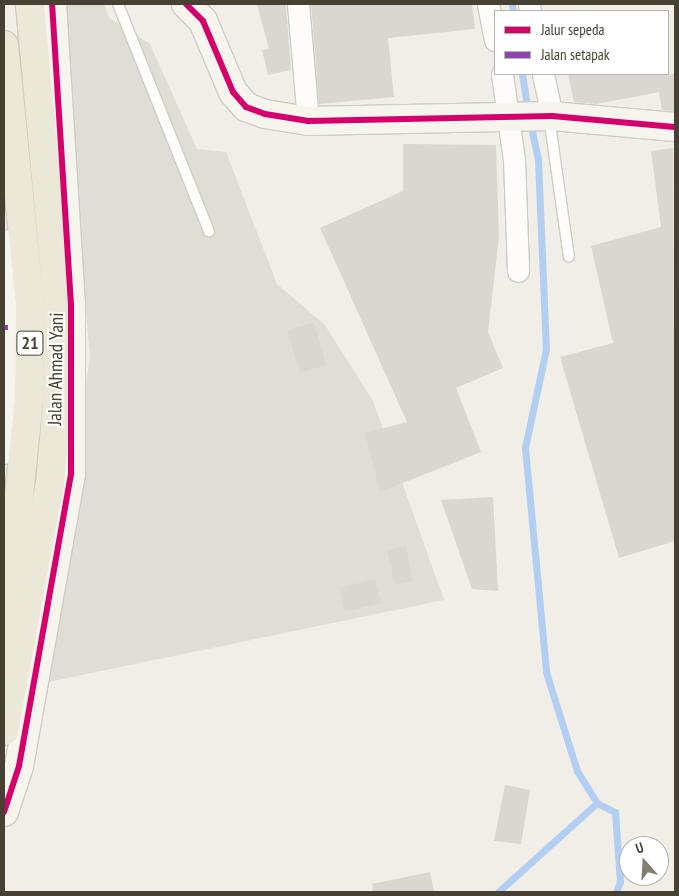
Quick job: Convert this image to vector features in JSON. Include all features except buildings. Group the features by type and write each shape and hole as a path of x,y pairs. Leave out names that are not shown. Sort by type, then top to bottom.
{"highway":[{"name":"Jalan Ahmad Yani","path":"4,731 50,484 57,404 58,307 30,4"},
{"name":"Jalan Ahmad Yani","path":"4,45 30,307 29,399 4,641"}],"street":[{"path":"4,812 19,766 71,473 71,305 52,4"},
{"path":"186,4 203,21 233,92 246,107 308,121 535,116 675,127"},
{"path":"298,4 308,121"},
{"path":"488,4 494,35"},
{"path":"503,75 535,116"},
{"path":"518,271 535,116 543,75"},
{"path":"4,244 6,327 4,450"}],"lane":[{"path":"118,4 209,232"},
{"path":"535,116 569,257"}],"shaded area":[{"path":"58,4 104,4 109,18 150,44 197,149 226,152 277,284 325,325 373,401 444,600 43,683 90,356"}],"waterway":[{"path":"512,4 513,10"},
{"path":"522,75 528,111"},
{"path":"530,122 538,160 546,349 525,448 546,672 577,771 597,803 615,812 620,882 616,892"},
{"path":"498,892 597,803"}],"cycle path":[{"path":"4,812 19,766 71,473 71,305 52,4"},
{"path":"186,4 203,21 233,92 246,107 265,114 308,121 552,116 675,127"}]}
